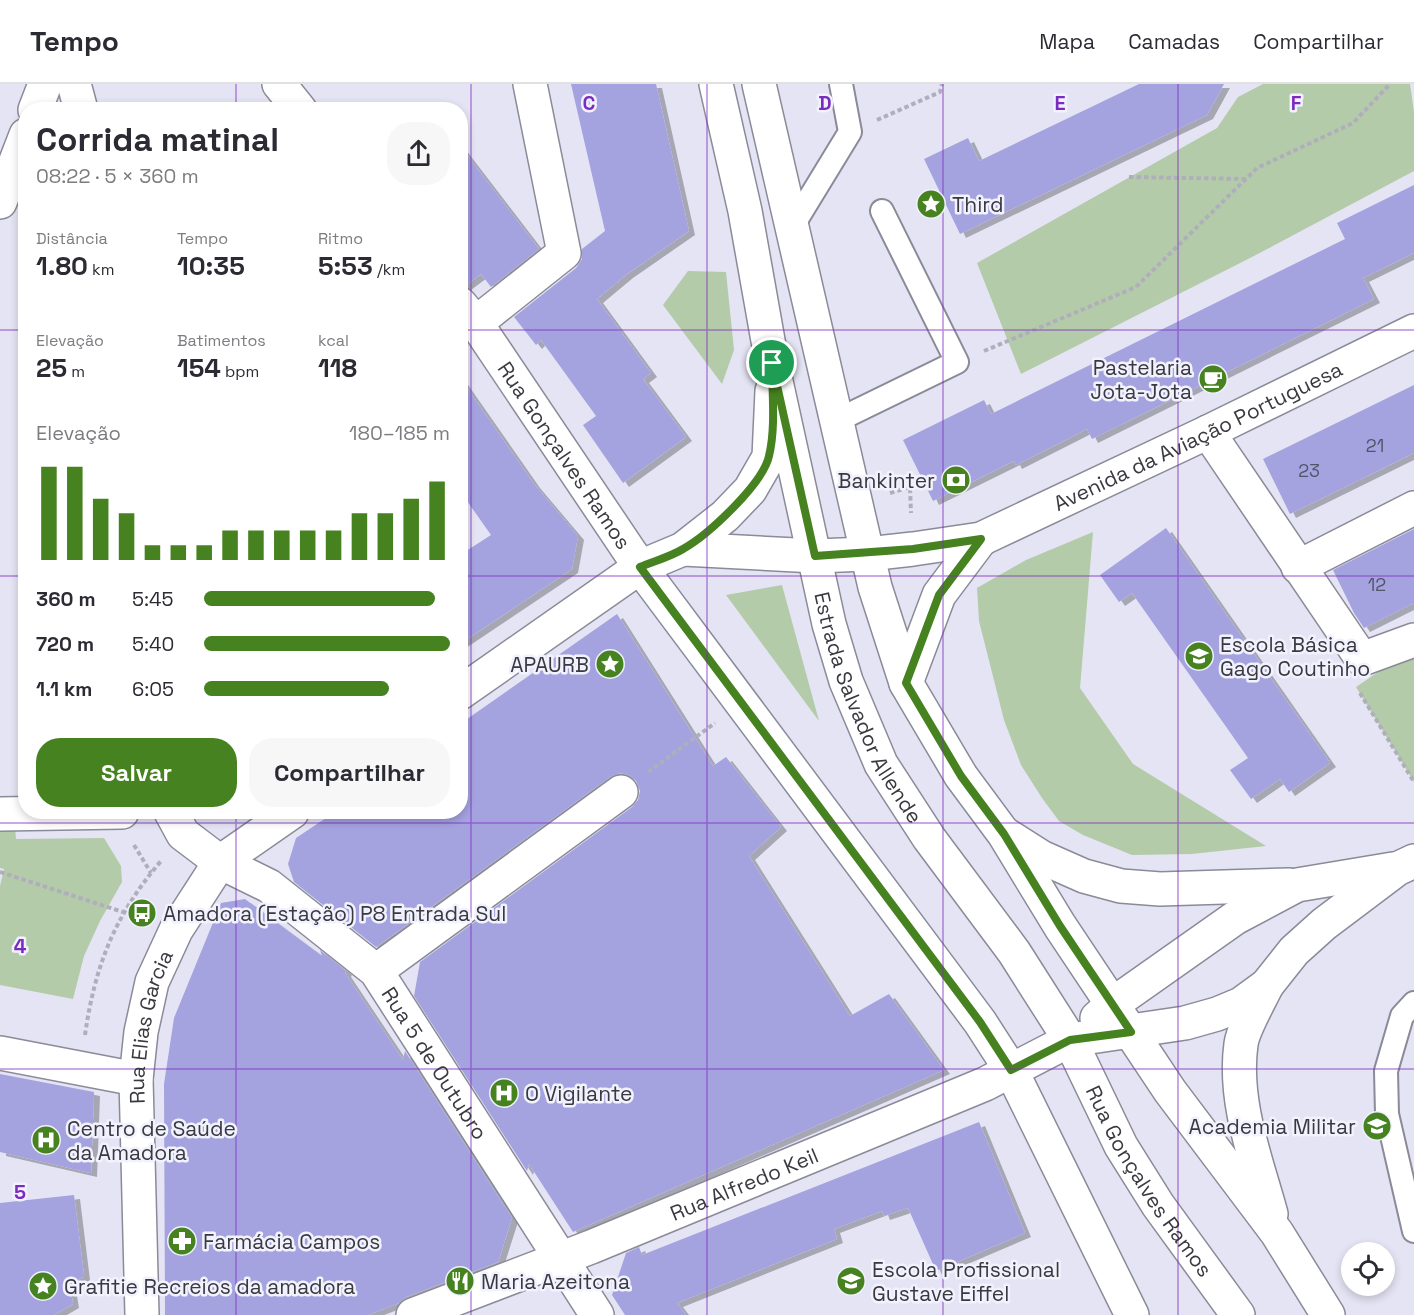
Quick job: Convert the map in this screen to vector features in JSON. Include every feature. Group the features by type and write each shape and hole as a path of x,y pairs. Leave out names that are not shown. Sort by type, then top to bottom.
{"street":[{"path":"38,102 45,84"},
{"path":"74,84 79,102"},
{"path":"279,84 294,102"},
{"path":"468,314 564,253 530,84"},
{"name":"Estrada Salvador Allende","path":"716,84 745,211 772,363 829,624 846,681 881,764 929,838 1014,952 1070,1040"},
{"name":"Estrada Salvador Allende","path":"759,84 875,587 906,683 961,776 1004,834 1060,926 1113,1004"},
{"path":"0,202 18,156"},
{"name":"Rua Gonçalves Ramos","path":"468,314 640,567 980,1022 1011,1070 1132,1315"},
{"name":"Avenida da Aviação Portuguesa","path":"683,549 815,556 868,554 981,539 1208,432 1414,331"},
{"path":"468,687 640,567 683,549 725,516 742,499 759,477 769,457 772,420 772,363"},
{"path":"1208,432 1362,659 1414,640"},
{"path":"1298,567 1414,508"},
{"name":"Avenida da Aviação Portuguesa","path":"906,683 939,595 981,539"},
{"path":"376,971 621,792"},
{"path":"0,814 18,814"},
{"path":"177,823 220,862 282,819"},
{"path":"1004,834 1041,857 1084,876 1121,886 1160,889 1297,885 1406,865"},
{"name":"Rua 5 de Outubro","path":"220,862 269,886 376,971 597,1315"},
{"name":"Rua Elias Garcia","path":"142,1315 136,1079 141,1032 152,982 176,930 220,862"},
{"path":"1277,1233 1245,1120 1239,1084 1241,1042 1267,985 1294,951 1324,924 1406,865"},
{"path":"1070,1040 1113,1004 1235,918 1297,885"},
{"path":"1070,1040 1185,1023 1241,1004 1267,985"},
{"path":"1113,1004 1170,1091 1277,1233 1325,1314"},
{"name":"Rua Gonçalves Ramos","path":"1070,1040 1121,1146 1158,1205 1238,1315"},
{"name":"Rua Alfredo Keil","path":"413,1315 562,1258 985,1084 1070,1040"},
{"path":"0,1053 136,1079"}],"lane":[{"path":"792,227 850,132 841,84"},
{"path":"838,420 957,362 882,211"},
{"path":"1414,1003 1402,1016 1386,1071 1387,1114 1414,1231"}],"path":[{"path":"850,132 940,92 942,84"},
{"path":"957,362 1136,287 1257,168 1353,123 1390,84"},
{"path":"1129,177 1247,178"},
{"path":"1362,659 1356,687 1414,782"},
{"path":"621,792 742,703"},
{"path":"80,1068 93,986 105,950 123,912 151,873 177,823"},
{"path":"0,872 123,912"}],"green space":[{"path":"1263,84 1410,84 1414,112 1414,171 1252,257 1021,374 977,263 1217,128 1238,97"},
{"path":"688,271 726,272 734,350 722,384 663,305"},
{"path":"1093,532 1080,688 1133,764 1266,846 1192,854 1132,855 1083,835 1059,821 1021,765 1004,720 979,621 977,588 1026,560"},
{"path":"782,585 819,721 726,595"},
{"path":"1414,653 1414,782 1356,687 1384,668"},
{"path":"0,827 15,827 16,839 104,838 121,866 122,882 84,956 73,999 0,985 0,886 4,869 0,868"}],"building":[{"path":"571,84 656,84 689,231 627,274 597,299 651,373 643,379 686,437 623,483 583,425 596,416 541,340 536,345 514,317 576,268 582,259 582,249 605,231"},
{"path":"1139,84 1224,84 1207,115 960,234 924,159 968,138 979,161"},
{"path":"468,156 539,249 491,287 481,274 468,284"},
{"path":"1414,185 1414,253 1363,278 1374,299 1092,439 1087,429 1016,465 1014,461 933,501 903,440 984,400 991,414 1345,239 1337,223"},
{"path":"1414,385 1414,453 1290,514 1263,459"},
{"path":"468,389 534,484 578,536 572,569 468,639 468,550 491,535 468,502"},
{"path":"1166,528 1330,763 1289,792 1280,779 1251,799 1230,770 1248,758 1132,593 1119,602 1100,575"},
{"path":"1414,529 1414,603 1364,628 1333,570"},
{"path":"617,614 713,766 726,757 781,827 749,856 850,1016 889,994 944,1070 573,1232 529,1164 527,1171 414,996 420,962 632,807 638,800 640,791 636,781 629,775 620,773 610,777 376,947 294,882 288,864 296,838 324,819 468,819 468,718"},
{"path":"245,899 322,956 320,950 346,971 345,973 403,1060 405,1051 512,1218 498,1262 406,1297 399,1303 368,1315 165,1315 164,1084 174,1018 221,903"},
{"name":"Centro de Saúde da Amadora","path":"0,1074 94,1092 91,1173 0,1152"},
{"path":"979,1122 1025,1233 936,1271 908,1208 884,1216 882,1211 834,1229 837,1239 677,1303 686,1315 625,1315 612,1295 626,1253 639,1247 642,1255"},
{"path":"74,1195 84,1276 70,1286 73,1304 54,1315 0,1315 0,1203"}],"place":[{"name":"Third","path":"931,204"},
{"name":"Pastelaria Jota-Jota","path":"1213,379"},
{"name":"Bankinter","path":"956,480"},
{"name":"Escola Básica Gago Coutinho","path":"1199,656"},
{"name":"APAURB","path":"610,664"},
{"name":"Amadora (Estação) P8 Entrada Sul","path":"142,913"},
{"name":"O Vigilante","path":"504,1093"},
{"name":"Academia Militar","path":"1377,1126"},
{"name":"Centro de Saúde da Amadora","path":"46,1140"},
{"name":"Farmácia Campos","path":"182,1241"},
{"name":"Maria Azeitona","path":"460,1281"},
{"name":"Escola Profissional Gustave Eiffel","path":"851,1281"},
{"name":"Grafitie Recreios da amadora","path":"43,1286"}],"route":[{"path":"772,363 815,556 868,554 981,539 939,595 906,683 961,776 1004,834 1060,926 1131,1032 1070,1040 1011,1070 980,1022 640,567 683,549 725,516 759,477 769,457 772,420 772,363"}]}
